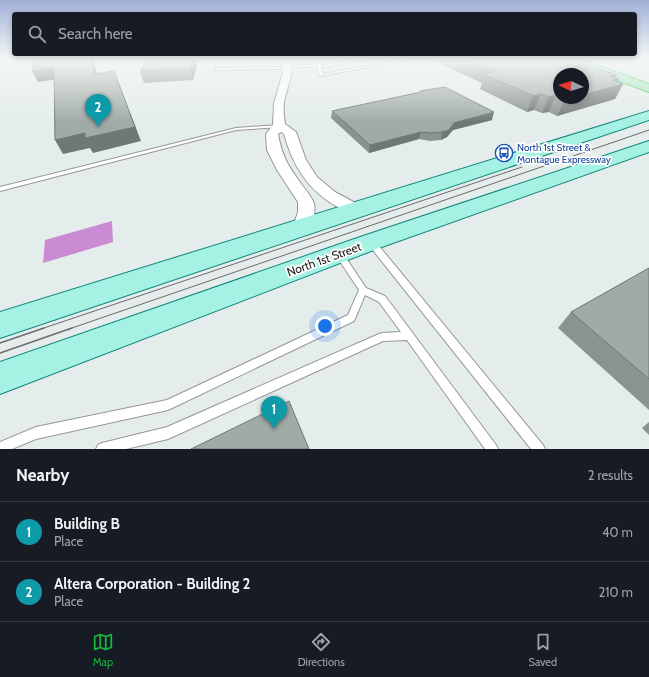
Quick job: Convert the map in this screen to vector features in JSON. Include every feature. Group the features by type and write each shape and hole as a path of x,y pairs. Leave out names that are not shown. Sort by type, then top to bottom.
{"highway":[{"path":"623,80 649,92"},
{"path":"624,80 649,88"}],"main road":[{"path":"0,325 649,115"},
{"name":"North 1st Street","path":"0,378 371,242 649,146"}],"street":[{"path":"284,80 279,102 279,126 272,134 274,150 284,170 306,202 306,212 302,228"},
{"path":"279,126 290,132 298,159 316,186 326,195 355,210"}],"lane":[{"path":"0,189 236,129 279,126"},
{"path":"371,242 539,449"},
{"path":"339,254 363,290 382,299 492,449"},
{"path":"0,448 36,433 168,405 351,318 363,290"},
{"path":"102,449 168,433 382,337 409,336"}],"shaded area":[{"path":"112,221 113,242 43,263 45,240"}],"building":[{"path":"54,80 117,80 135,127 85,138 85,133 55,140"},
{"path":"497,80 553,80 553,96 549,97 541,94 533,96"},
{"path":"589,80 613,80 623,84 589,93"},
{"path":"445,87 494,112 454,123 449,130 442,132 421,132 370,145 332,111 421,92 420,91"},
{"path":"649,268 649,379 571,312"},
{"path":"289,401 309,449 191,449"}],"tram line":[{"path":"69,329 649,130"},
{"path":"41,329 522,167"},
{"path":"0,343 44,328"},
{"path":"0,353 72,328"}],"place":[{"name":"Altera Corporation - Building 2","path":"98,127"},
{"name":"North 1st Street & Montague Expressway","path":"504,153"},
{"name":"Building B","path":"274,429"}]}
